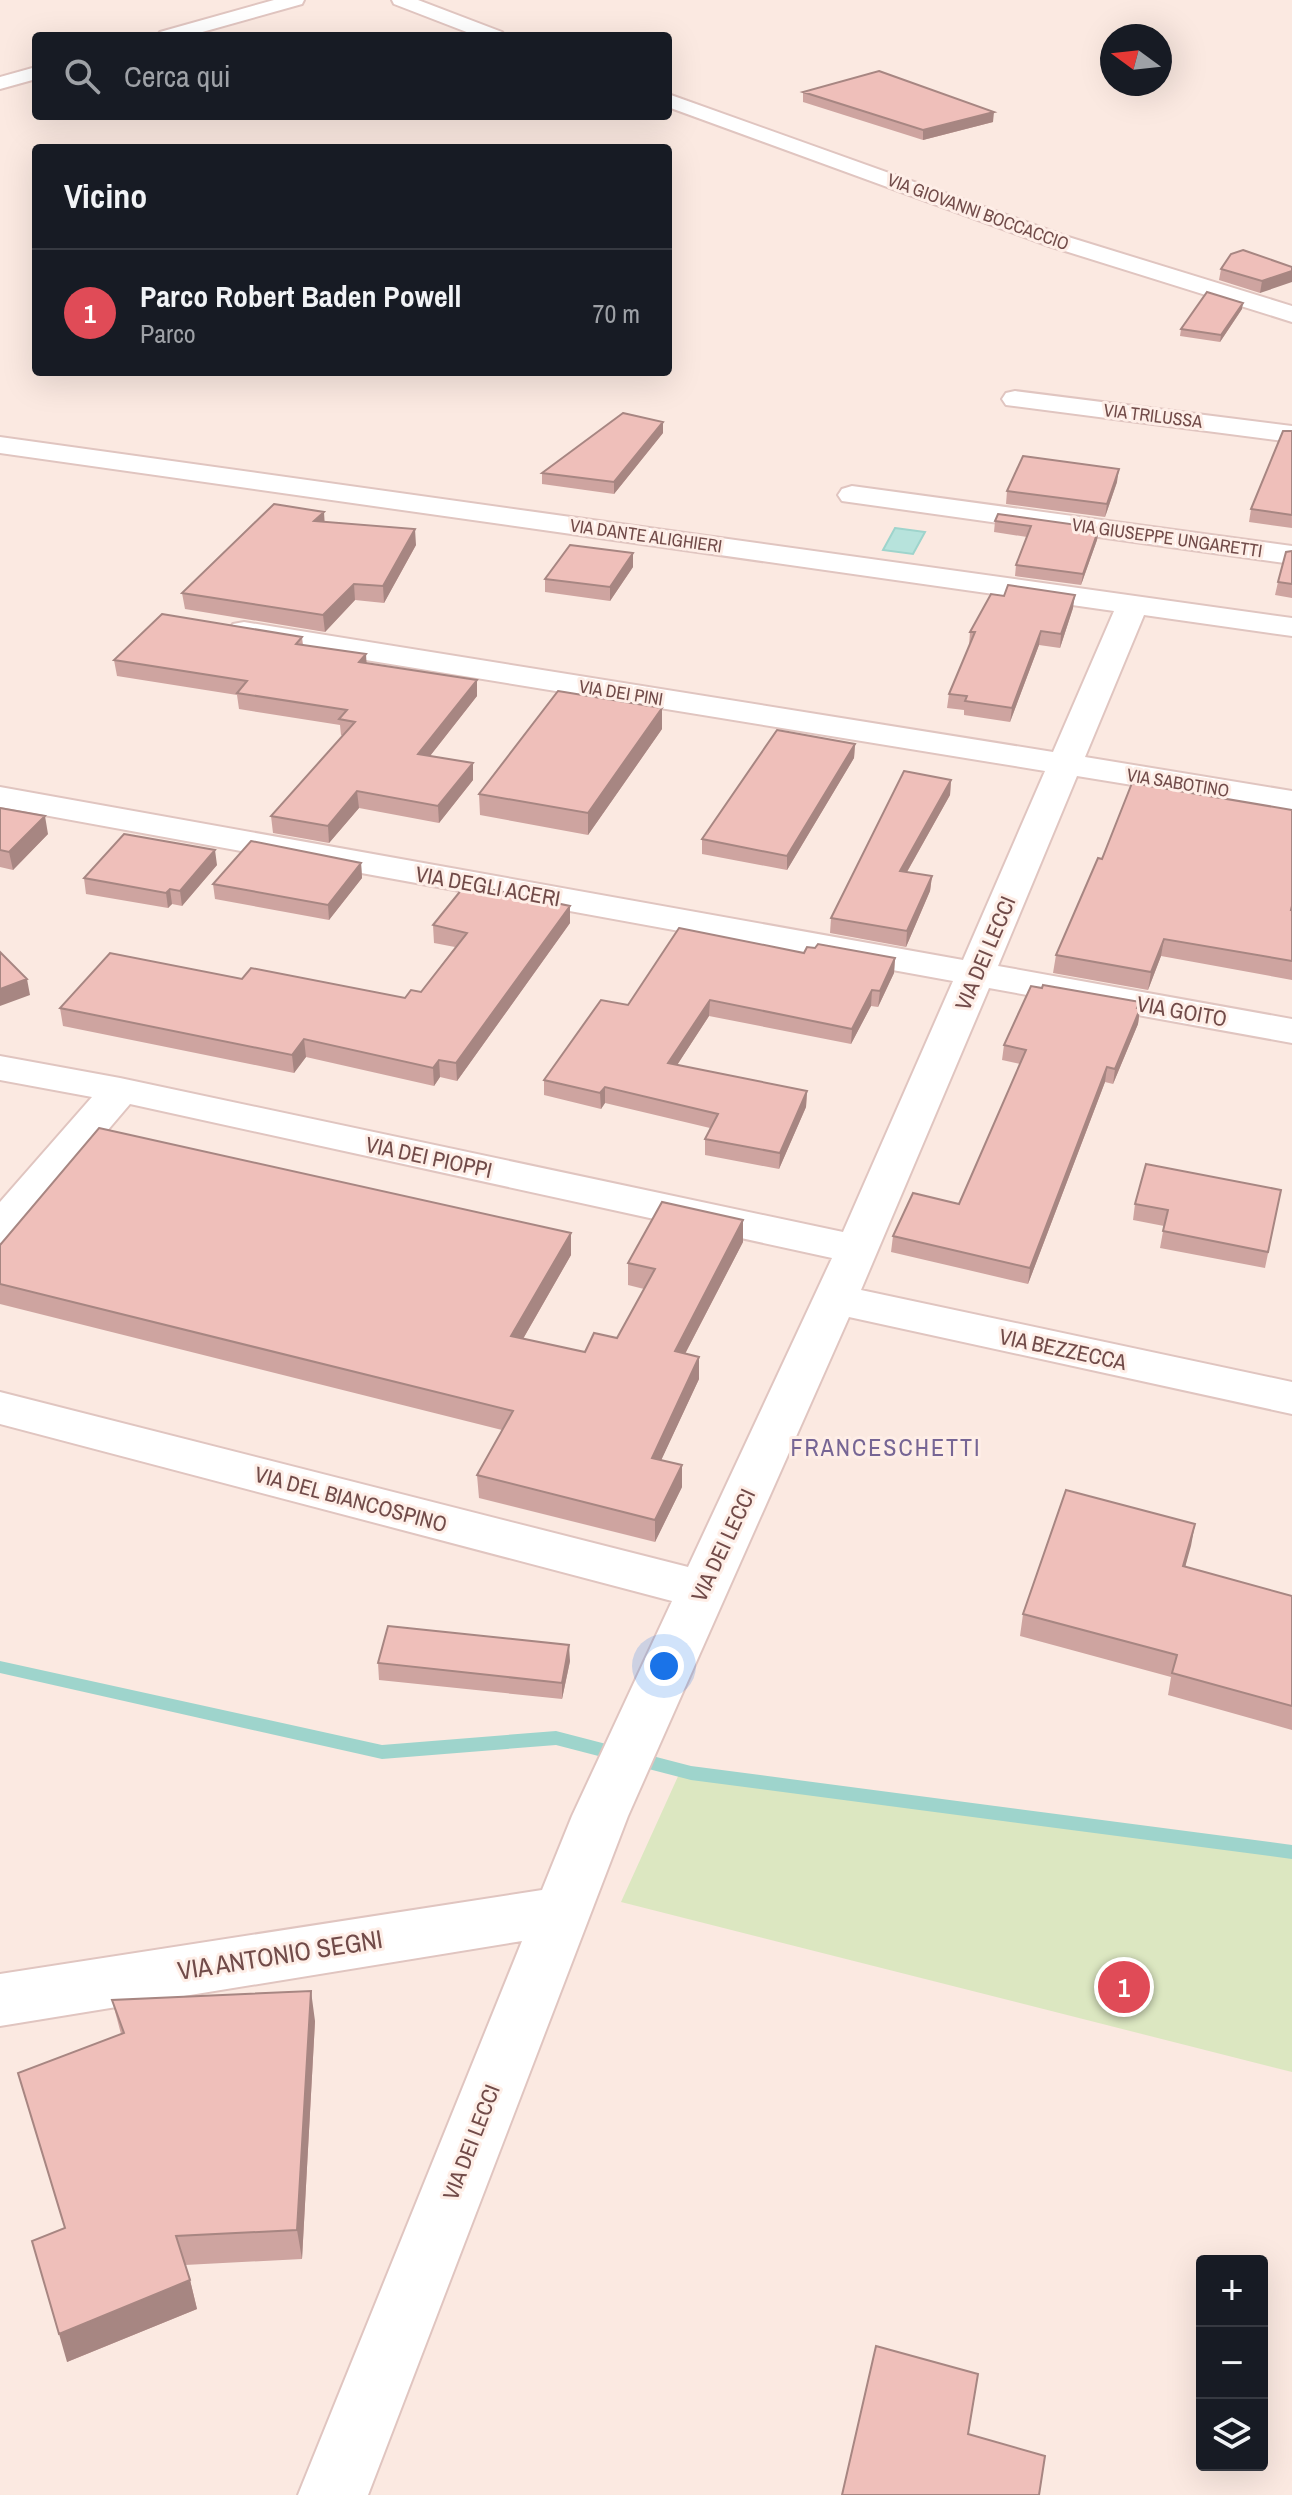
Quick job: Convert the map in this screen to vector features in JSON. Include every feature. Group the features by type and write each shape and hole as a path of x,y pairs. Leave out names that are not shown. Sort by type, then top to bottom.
{"street":[{"path":"181,32 295,0"},
{"path":"401,0 485,32"},
{"path":"0,83 32,74"},
{"name":"VIA GIOVANNI BOCCACCIO","path":"672,101 1045,237 1292,314"},
{"name":"VIA TRILUSSA","path":"1015,399 1292,434"},
{"name":"VIA DANTE ALIGHIERI","path":"0,445 1292,627"},
{"name":"VIA GIUSEPPE UNGARETTI","path":"852,495 1292,555"},
{"name":"VIA DEI LECCI","path":"333,2495 561,1911 626,1756 835,1299 977,975 1133,604"},
{"name":"VIA DEI PINI","path":"207,626 1065,765"},
{"name":"VIA SABOTINO","path":"1065,765 1292,801"},
{"name":"VIA DEGLI ACERI","path":"0,797 977,975"},
{"name":"VIA GOITO","path":"977,975 1292,1031"},
{"name":"VIA DEI PIOPPI","path":"0,1068 120,1090 857,1249"},
{"path":"0,1229 120,1090"},
{"name":"VIA BEZZECCA","path":"835,1299 1292,1398"},
{"name":"VIA DEL BIANCOSPINO","path":"0,1408 702,1590"},
{"name":"VIA ANTONIO SEGNI","path":"0,2000 561,1911"}],"green space":[{"path":"680,1772 951,1811 1292,1854 1292,2072 621,1902"}],"water":[{"path":"895,528 925,532 913,554 883,550"}],"building":[{"path":"879,71 994,112 923,130 803,92"},
{"path":"1243,250 1292,267 1292,271 1262,281 1221,269 1231,254"},
{"path":"1207,292 1243,303 1221,335 1181,329"},
{"path":"623,413 663,422 614,482 542,473"},
{"path":"1283,431 1292,431 1292,515 1251,509"},
{"path":"1023,456 1119,469 1107,504 1007,491"},
{"path":"274,504 324,512 314,521 415,529 383,586 354,584 323,615 182,593"},
{"path":"998,514 1099,528 1083,574 1016,565 1031,526 995,521"},
{"path":"570,545 633,553 610,587 545,579"},
{"path":"1292,551 1292,584 1278,582 1286,552"},
{"path":"1008,585 1075,595 1061,634 1041,631 1012,708 965,701 967,696 949,694 975,632 970,632 991,594 1004,596"},
{"path":"162,614 302,637 296,644 366,654 359,662 477,680 418,754 473,763 438,806 357,791 328,826 271,816 355,722 339,719 347,710 237,693 247,681 114,660"},
{"path":"558,691 662,708 588,813 479,794"},
{"path":"777,730 855,744 787,856 702,839"},
{"path":"904,771 951,780 900,871 932,876 907,931 831,918"},
{"path":"1132,783 1292,810 1292,961 1164,939 1151,972 1056,955 1098,858 1102,859"},
{"path":"0,808 45,816 9,852 0,850"},
{"path":"124,834 215,850 180,891 170,889 166,893 84,878"},
{"path":"251,841 361,863 328,905 213,884"},
{"path":"466,884 570,906 456,1063 439,1060 433,1068 304,1039 292,1055 60,1008 110,953 242,979 251,968 405,998 411,990 421,992 467,933 433,925"},
{"path":"679,928 804,953 807,947 815,948 818,944 895,958 880,991 872,990 852,1029 710,1000 668,1063 807,1091 780,1153 705,1139 718,1114 605,1087 600,1093 544,1080 601,1000 628,1005"},
{"path":"0,952 27,979 0,989"},
{"path":"1043,985 1140,1002 1137,1008 1140,1009 1115,1069 1107,1067 1030,1268 893,1236 913,1193 959,1204 1026,1050 1004,1045 1031,986 1042,988"},
{"path":"99,1128 571,1233 511,1336 585,1352 594,1333 617,1338 655,1269 628,1263 662,1202 743,1220 675,1351 699,1357 652,1458 682,1465 655,1520 477,1475 513,1411 0,1284 0,1245"},
{"path":"1146,1164 1281,1190 1268,1252 1163,1231 1168,1210 1135,1204"},
{"path":"1066,1490 1195,1524 1183,1566 1292,1596 1292,1706 1172,1673 1177,1655 1023,1614"},
{"path":"388,1626 569,1645 562,1683 378,1663"},
{"path":"311,1991 297,2230 176,2236 190,2280 59,2334 32,2241 65,2228 18,2073 124,2033 112,2000"},
{"path":"876,2346 978,2374 968,2434 1045,2456 1039,2495 842,2495"}],"waterway":[{"path":"0,1667 382,1752 556,1738 691,1773 1292,1852"}],"place":[{"name":"Parco Robert Baden Powell","path":"1124,1987"}],"district":[{"name":"FRANCESCHETTI","path":"886,1448"}]}
